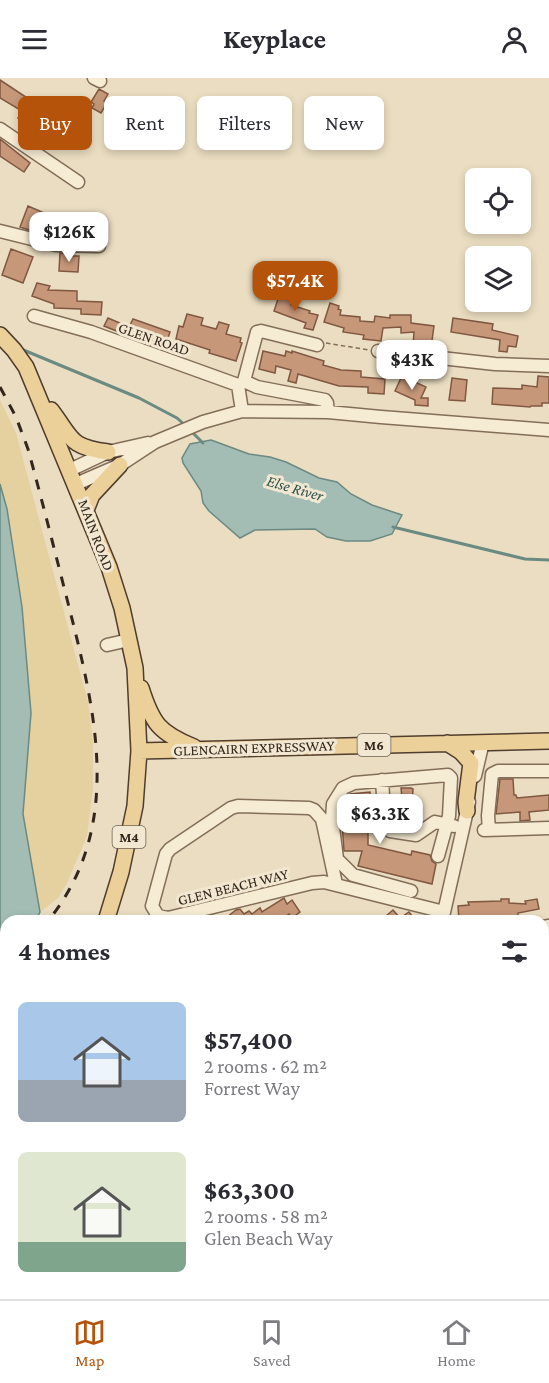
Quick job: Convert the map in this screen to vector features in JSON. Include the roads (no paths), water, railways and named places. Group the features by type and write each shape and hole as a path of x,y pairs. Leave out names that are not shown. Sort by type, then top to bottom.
{"main road":[{"name":"MAIN ROAD","path":"0,336 26,367 109,567 135,668 139,752"},
{"path":"34,386 75,442 82,448 108,452"},
{"path":"86,510 92,495 120,465"},
{"path":"135,668 147,707 157,726 174,738 200,749"},
{"name":"GLENCAIRN EXPRESSWAY","path":"139,752 549,741"},
{"path":"447,743 461,752 471,763 467,811"},
{"name":"M4","path":"108,915 128,844 135,806 139,752"}],"street":[{"path":"0,129 78,182"},
{"path":"0,231 56,245 99,246"},
{"name":"GLEN ROAD","path":"34,316 91,332 241,383 325,400 328,404 328,412"},
{"path":"242,411 241,383 256,334 261,331 323,344"},
{"path":"378,351 495,364 549,366"},
{"path":"73,477 108,452 155,442 203,422 242,411 328,412 549,430"},
{"path":"73,477 120,465 155,442"},
{"path":"107,645 129,640"},
{"path":"443,915 483,742"},
{"path":"549,771 498,771 492,774 486,830 549,828"},
{"path":"411,891 359,878 342,866 337,859 335,849 332,808 339,793 348,785 448,775 451,778 447,824 438,856"},
{"path":"382,780 385,825 390,831 418,834 435,822 462,827"},
{"name":"GLEN BEACH WAY","path":"157,915 152,906 166,854 231,808 241,805 309,808 320,816"},
{"path":"332,808 320,816 336,884"},
{"name":"GLEN BEACH WAY","path":"180,915 312,883 336,884 440,915"}],"water":[{"path":"211,440 249,454 286,462 319,478 337,482 351,494 372,505 402,515 392,534 370,541 346,541 327,537 315,529 255,530 240,538 209,511 203,503 201,491 183,463 182,458 190,444"},
{"path":"0,484 7,509 22,607 31,713 23,814 40,912 38,915 0,915"}],"waterway":[{"name":"Else River","path":"21,349 139,398 177,418 186,426"},
{"name":"Else River","path":"191,431 203,443"},
{"name":"Else River","path":"393,527 525,559 549,560"}],"railway":[{"path":"0,387 16,417 28,449 78,643 94,726 97,766 95,807 87,846 72,884 52,915"}]}
